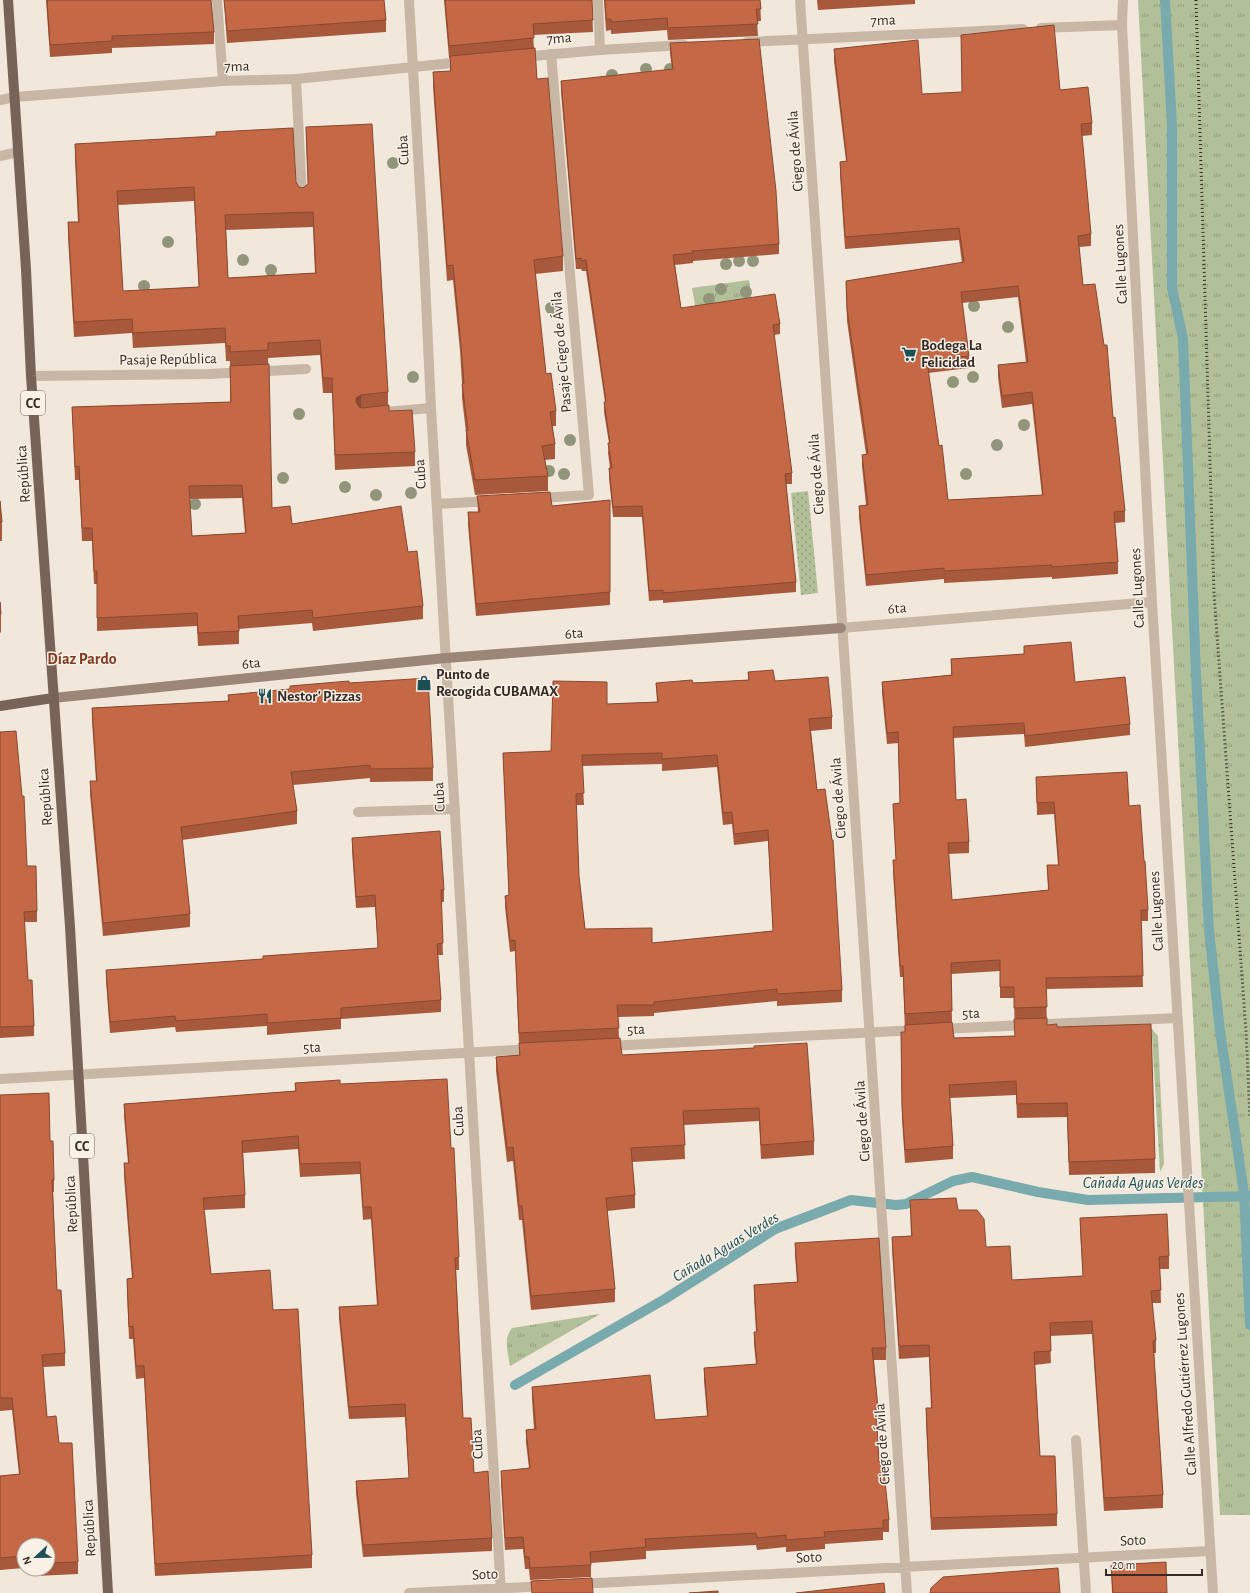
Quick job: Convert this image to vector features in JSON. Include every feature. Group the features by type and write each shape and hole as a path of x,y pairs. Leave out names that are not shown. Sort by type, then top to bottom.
{"main road":[{"name":"República","path":"8,0 26,269 31,376 70,927 108,1593"},
{"name":"6ta","path":"0,706 53,698"}],"street":[{"path":"217,0 223,81"},
{"name":"Cuba","path":"409,0 431,408 501,1591"},
{"path":"598,0 600,50"},
{"name":"Ciego de Ávila","path":"800,0 841,628 884,1221 907,1593"},
{"name":"Calle Lugones","path":"1123,0 1122,25 1152,602 1186,1174"},
{"name":"7ma","path":"740,42 1122,25"},
{"name":"7ma","path":"511,58 600,50 693,45"},
{"name":"Pasaje Ciego de Ávila","path":"528,498 589,495 569,281 551,54"},
{"name":"7ma","path":"0,100 15,97 223,81 296,79 473,61"},
{"path":"296,79 302,196"},
{"path":"0,156 18,152"},
{"name":"Pasaje República","path":"31,376 209,374 306,369"},
{"path":"376,414 431,408"},
{"path":"437,504 498,500"},
{"name":"6ta","path":"53,698 446,658 841,628 1152,602"},
{"path":"358,812 455,809"},
{"name":"5ta","path":"595,1046 1177,1018"},
{"name":"5ta","path":"0,1080 540,1049"},
{"name":"Calle Alfredo Gutiérrez Lugones","path":"1186,1174 1213,1593"},
{"path":"1076,1440 1086,1593"},
{"name":"Soto","path":"571,1585 1210,1551"},
{"name":"Soto","path":"409,1593 501,1591 555,1585"}],"green space":[{"path":"1138,0 1250,0 1250,1515 1220,1515"},
{"path":"749,280 753,308 697,316 692,288"},
{"path":"808,491 818,593 801,595 791,493"},
{"path":"1152,1029 1158,1036 1164,1164 1160,1172 1152,1036 1066,1037"},
{"path":"600,1314 510,1366 507,1341 509,1332 512,1328"}],"building":[{"path":"47,0 211,0 214,32 112,36 112,41 50,45"},
{"path":"224,0 384,0 386,20 227,31"},
{"path":"445,0 592,0 593,20 533,24 534,38 449,46"},
{"path":"605,0 760,0 761,9 756,9 758,24 668,28 667,18 611,22 611,19 606,19"},
{"path":"1054,25 1060,90 1088,87 1092,123 1081,124 1091,234 1078,236 1083,285 1095,284 1104,345 1107,345 1113,418 1115,417 1125,511 1114,512 1118,562 1052,567 1052,565 944,571 944,568 866,575 859,506 868,505 862,455 868,454 847,309 846,281 964,262 959,228 845,237 840,162 847,161 834,49 918,40 922,94 962,92 961,35","holes":["1018,286 1028,362 998,365 1002,396 1032,392 1043,495 948,500 942,445 939,446 927,361 969,356 961,292"]},
{"path":"759,39 776,191 779,244 692,251 693,253 673,255 681,308 775,294 780,324 773,325 792,473 785,474 796,582 663,593 663,590 649,591 642,506 613,507 609,468 612,468 608,443 610,443 604,402 606,402 586,260 582,261 581,258 576,259 561,81 673,69 670,43"},
{"path":"535,48 537,79 548,78 563,256 534,260 546,374 551,373 556,411 550,412 555,444 542,446 548,476 475,480 466,430 468,430 462,384 464,383 453,265 447,266 433,72 451,71 450,56"},
{"path":"372,124 388,392 361,395 356,398 356,402 359,407 362,408 389,405 389,411 412,410 415,452 335,455 332,378 323,378 320,340 268,343 268,350 230,352 230,346 226,346 225,328 133,333 132,319 74,322 68,222 79,222 75,144 216,136 216,132 293,128 296,182 299,187 303,188 308,184 306,127","holes":["194,187 199,287 123,291 117,191","313,212 316,273 228,278 225,215"]},
{"path":"269,364 272,508 290,506 292,524 401,506 408,552 417,551 423,606 313,618 312,610 238,616 239,631 198,633 197,613 97,618 97,571 94,571 92,528 82,528 79,466 75,467 72,407 231,402 230,366","holes":["242,485 246,533 192,536 189,486"]},
{"path":"550,492 552,506 610,500 610,592 476,604 468,512 480,512 477,496"},
{"path":"0,501 2,522 0,522"},
{"path":"1071,642 1075,682 1125,677 1130,724 1025,736 1024,723 953,727 956,800 966,799 969,842 948,843 952,900 1049,890 1047,865 1059,865 1054,802 1037,803 1036,777 1127,772 1129,806 1140,805 1145,861 1148,910 1141,910 1143,976 1046,978 1047,1007 1014,1008 1014,987 1000,987 1000,960 951,963 952,1011 905,1014 903,966 900,966 893,860 896,860 893,804 900,803 898,732 887,733 882,682 952,675 951,659 1024,654 1024,646"},
{"path":"773,670 775,681 828,677 832,717 809,719 817,790 825,789 833,840 842,990 777,994 777,989 654,1002 654,1005 617,1005 619,1028 519,1033 515,940 510,941 505,896 509,895 503,753 551,751 553,681 607,682 607,704 658,702 656,683 692,680 693,683 749,680 748,672","holes":["662,753 662,759 717,755 723,813 732,812 734,834 768,830 773,931 652,943 652,928 585,929 579,876 576,794 584,793 582,755"]},
{"path":"428,678 433,768 370,769 370,765 291,772 297,811 181,827 190,914 103,923 90,781 97,781 92,708 229,701 228,695 290,689 290,686 349,681 349,683"},
{"path":"16,731 22,796 24,796 27,866 36,866 37,911 24,912 28,980 32,980 34,1026 0,1027 0,732"},
{"path":"440,831 444,890 441,890 443,943 437,944 441,1000 341,1008 341,1018 267,1023 267,1014 176,1021 175,1016 110,1022 106,970 263,959 263,956 378,948 375,895 356,897 352,838"},
{"path":"1047,1018 1047,1025 1057,1024 1057,1027 1151,1024 1155,1159 1069,1162 1067,1103 1017,1104 1016,1081 949,1085 953,1146 905,1150 902,1106 901,1032 905,1032 905,1025 952,1022 954,1038 1015,1036 1014,1019"},
{"path":"620,1038 622,1055 754,1048 754,1046 807,1043 814,1141 761,1145 759,1108 683,1111 685,1145 631,1148 635,1195 606,1198 615,1289 531,1296 522,1206 519,1206 513,1147 507,1148 496,1057 520,1055 519,1043"},
{"path":"447,1079 451,1148 454,1148 459,1257 455,1258 463,1418 471,1418 474,1473 488,1471 492,1538 363,1545 356,1481 409,1478 405,1404 349,1407 339,1307 378,1305 371,1207 363,1207 360,1162 300,1164 298,1136 242,1141 245,1195 203,1198 211,1274 270,1270 273,1310 298,1309 312,1555 155,1564 144,1366 136,1366 133,1326 129,1327 127,1279 133,1278 124,1163 129,1163 124,1104 296,1091 295,1083 340,1080 340,1084"},
{"path":"49,1093 50,1141 53,1141 54,1180 52,1180 57,1290 61,1290 65,1353 42,1355 47,1417 56,1416 59,1443 72,1443 78,1562 56,1563 56,1537 16,1537 16,1557 0,1558 0,1476 20,1474 12,1398 0,1398 0,1095"},
{"path":"956,1198 958,1210 977,1210 984,1219 986,1247 1010,1246 1012,1280 1083,1276 1080,1218 1167,1214 1169,1256 1159,1257 1161,1290 1151,1291 1156,1340 1153,1341 1163,1495 1104,1498 1092,1321 1050,1323 1051,1351 1034,1352 1040,1456 1055,1456 1057,1514 931,1518 926,1408 932,1408 929,1345 899,1346 892,1237 912,1236 910,1200"},
{"path":"879,1238 886,1348 872,1348 878,1408 876,1408 879,1462 883,1462 889,1520 883,1520 883,1528 824,1532 825,1537 786,1540 786,1535 757,1538 756,1533 645,1539 646,1547 590,1552 591,1565 530,1568 529,1557 525,1557 523,1537 505,1538 501,1471 530,1468 526,1430 536,1429 532,1387 650,1375 655,1420 708,1416 704,1368 757,1364 754,1332 757,1332 754,1285 798,1282 795,1243"},
{"path":"1166,1562 1167,1593 1113,1593 1111,1565"},
{"path":"1058,1568 1060,1593 930,1593 931,1588 943,1577"},
{"path":"592,1578 593,1593 532,1593 531,1581"},
{"path":"884,1583 885,1593 796,1593"},
{"path":"718,1591 718,1593 689,1593"}],"waterway":[{"path":"1165,0 1172,125 1172,288 1183,339 1196,673 1209,930 1220,1031 1244,1193 1250,1325"},
{"name":"Cañada Aguas Verdes","path":"515,1385 665,1299 775,1229 851,1200 896,1205 906,1204 953,1181 972,1177 1038,1192 1088,1200 1250,1196"}],"railway":[{"path":"1196,0 1214,594 1246,1031 1250,1118"}],"place":[{"name":"Bodega La Felicidad","path":"909,354"},
{"name":"Punto de Recogida CUBAMAX","path":"424,683"},
{"name":"Nestor' Pizzas","path":"265,696"}],"district":[{"name":"Díaz Pardo","path":"82,658"}]}
